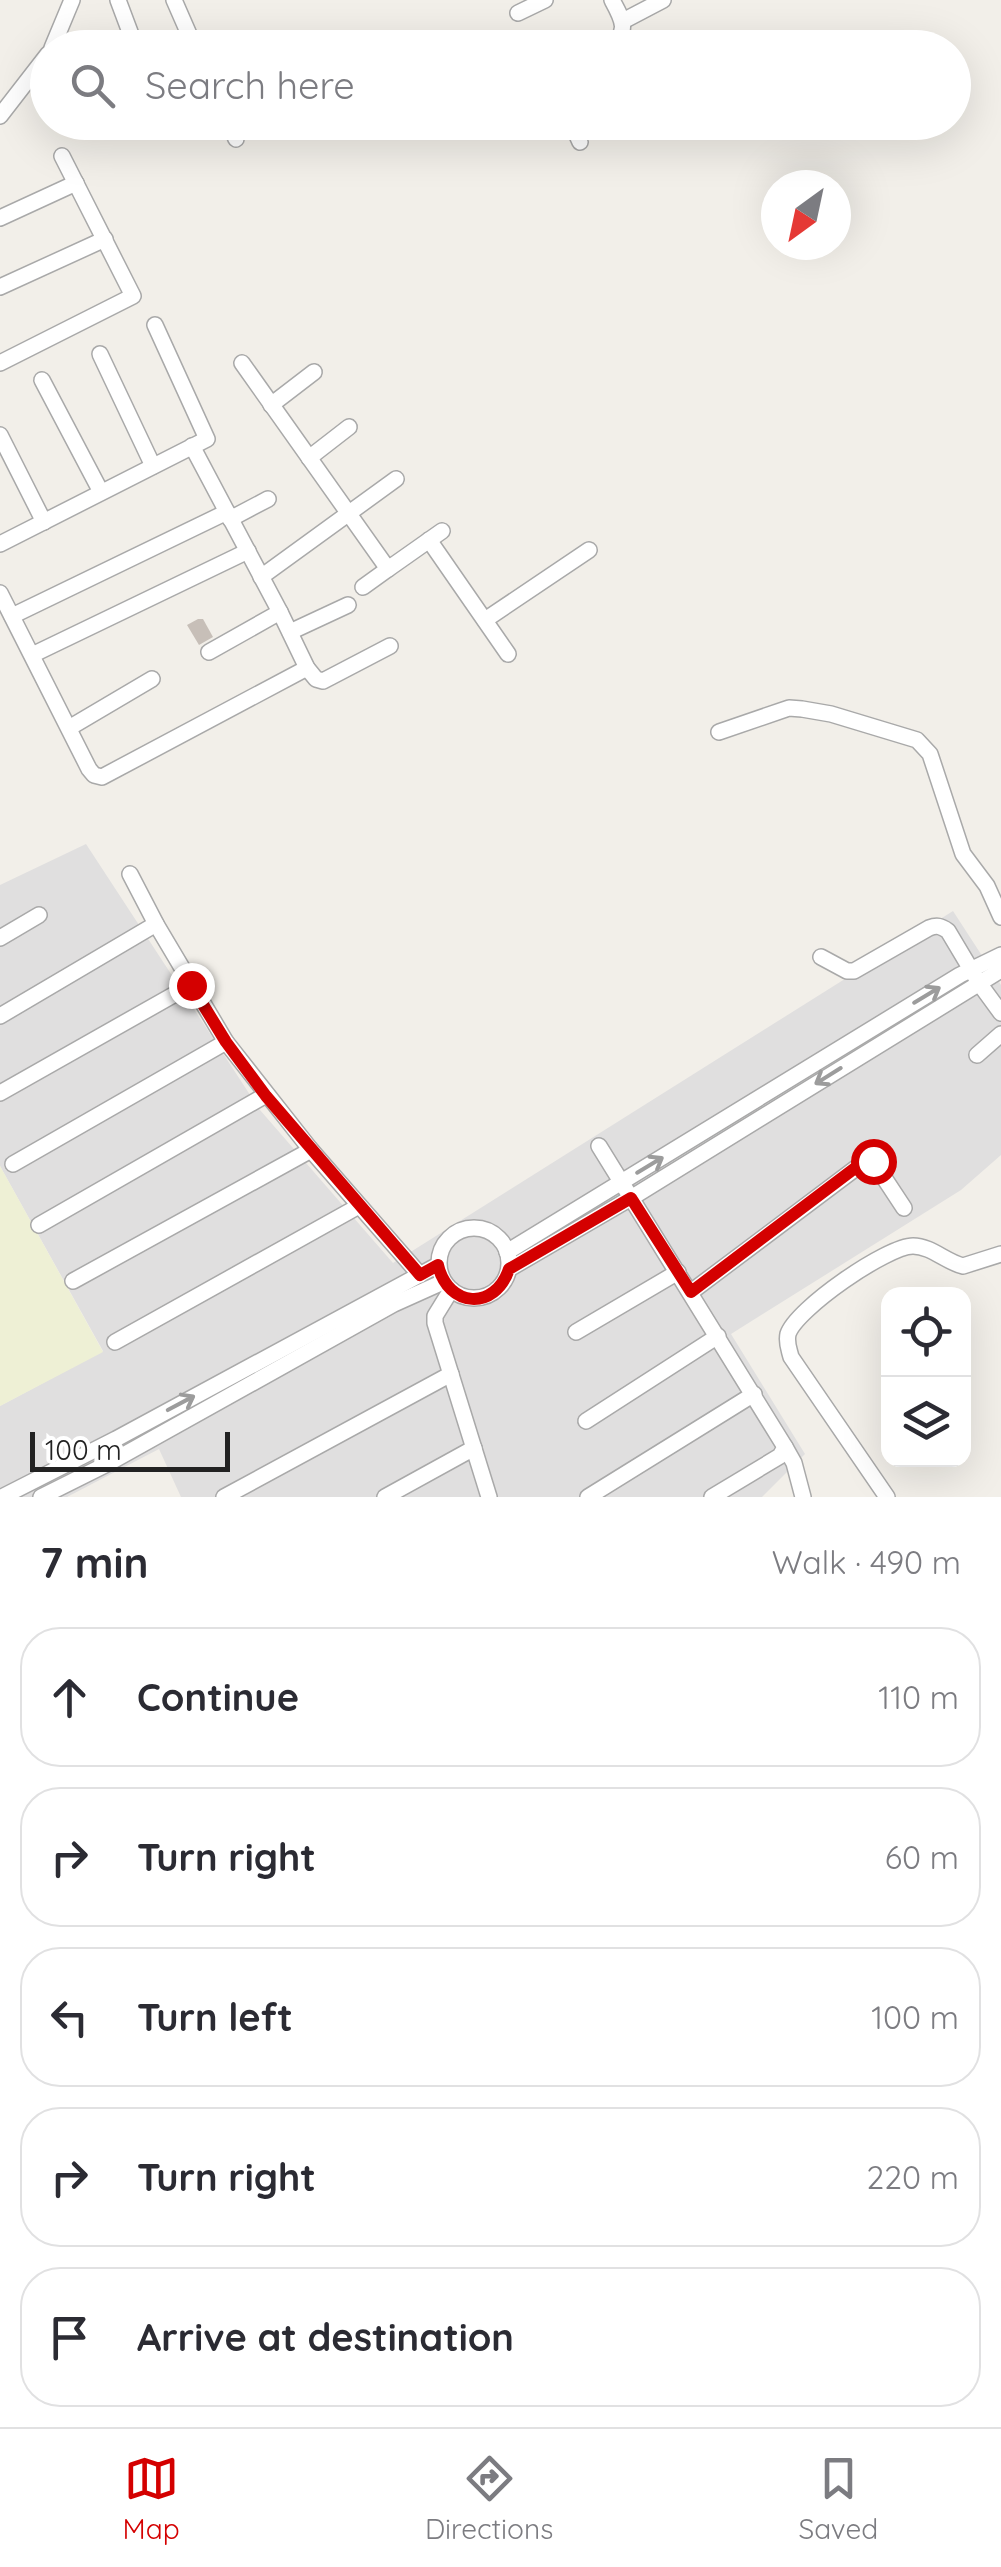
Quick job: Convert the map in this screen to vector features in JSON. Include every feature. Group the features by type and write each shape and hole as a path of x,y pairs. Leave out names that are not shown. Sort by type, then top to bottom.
{"street":[{"path":"60,30 72,0"},
{"path":"118,0 129,30"},
{"path":"174,0 188,30"},
{"path":"518,13 545,0"},
{"path":"612,0 623,21 620,30"},
{"path":"623,21 663,0"},
{"path":"0,116 30,77"},
{"path":"0,363 134,296 62,156"},
{"path":"0,218 76,184"},
{"path":"0,287 104,239"},
{"path":"0,544 207,438 155,325"},
{"path":"100,354 153,466"},
{"path":"242,364 388,569"},
{"path":"271,405 314,372"},
{"path":"42,380 101,492"},
{"path":"309,458 349,427"},
{"path":"0,434 44,522"},
{"path":"192,446 316,679 323,680 390,646"},
{"path":"261,577 396,479"},
{"path":"12,616 268,498"},
{"path":"363,587 435,535 508,654"},
{"path":"485,620 589,550"},
{"path":"32,655 248,552"},
{"path":"0,593 89,769 102,777 307,668"},
{"path":"290,632 348,605"},
{"path":"209,652 280,612"},
{"path":"69,728 152,679"},
{"path":"719,732 789,708 802,708 917,740 930,754 963,854 987,886 1001,917"},
{"path":"130,874 226,1042 266,1096 420,1275"},
{"path":"0,938 40,915"},
{"path":"0,1016 156,924"},
{"path":"821,958 854,971 935,926 948,931 1001,1013"},
{"path":"508,1260 631,1198 974,976 1001,954"},
{"path":"2,1497 420,1275 444,1279 466,1298 489,1296 498,1289 508,1260 622,1182 974,976 1001,970"},
{"path":"0,1093 191,985"},
{"path":"977,1055 1001,1034"},
{"path":"14,1164 226,1042"},
{"path":"40,1225 266,1096"},
{"path":"600,1146 794,1462 799,1495"},
{"path":"73,1281 311,1150"},
{"path":"691,1292 868,1160 873,1161 904,1208"},
{"path":"115,1342 359,1206"},
{"path":"489,1497 435,1316 444,1279 440,1254 451,1236 470,1228 491,1233 500,1239 508,1260"},
{"path":"887,1497 792,1357 787,1346 789,1331 809,1308 895,1249 920,1247 964,1266 1001,1254"},
{"path":"576,1332 678,1272"},
{"path":"40,1497 444,1279"},
{"path":"586,1422 718,1336"},
{"path":"224,1497 451,1374"},
{"path":"588,1497 754,1394"},
{"path":"712,1497 780,1456 785,1447"},
{"path":"385,1497 474,1448"}],"shaded area":[{"path":"86,844 260,1110 393,1263 953,911 1001,985 1001,1155 961,1190 731,1334 805,1454 762,1497 181,1497 159,1449 67,1497 0,1497 0,1406 103,1351 0,1166 0,885"}],"green space":[{"path":"0,1166 103,1352 0,1406"}],"building":[{"path":"203,619 213,637 199,645 187,625"}],"route":[{"path":"191,985 266,1096 359,1206 420,1275 438,1265 447,1286 466,1298 489,1296 505,1280 509,1269 631,1198 691,1292 863,1162 873,1161"}]}
